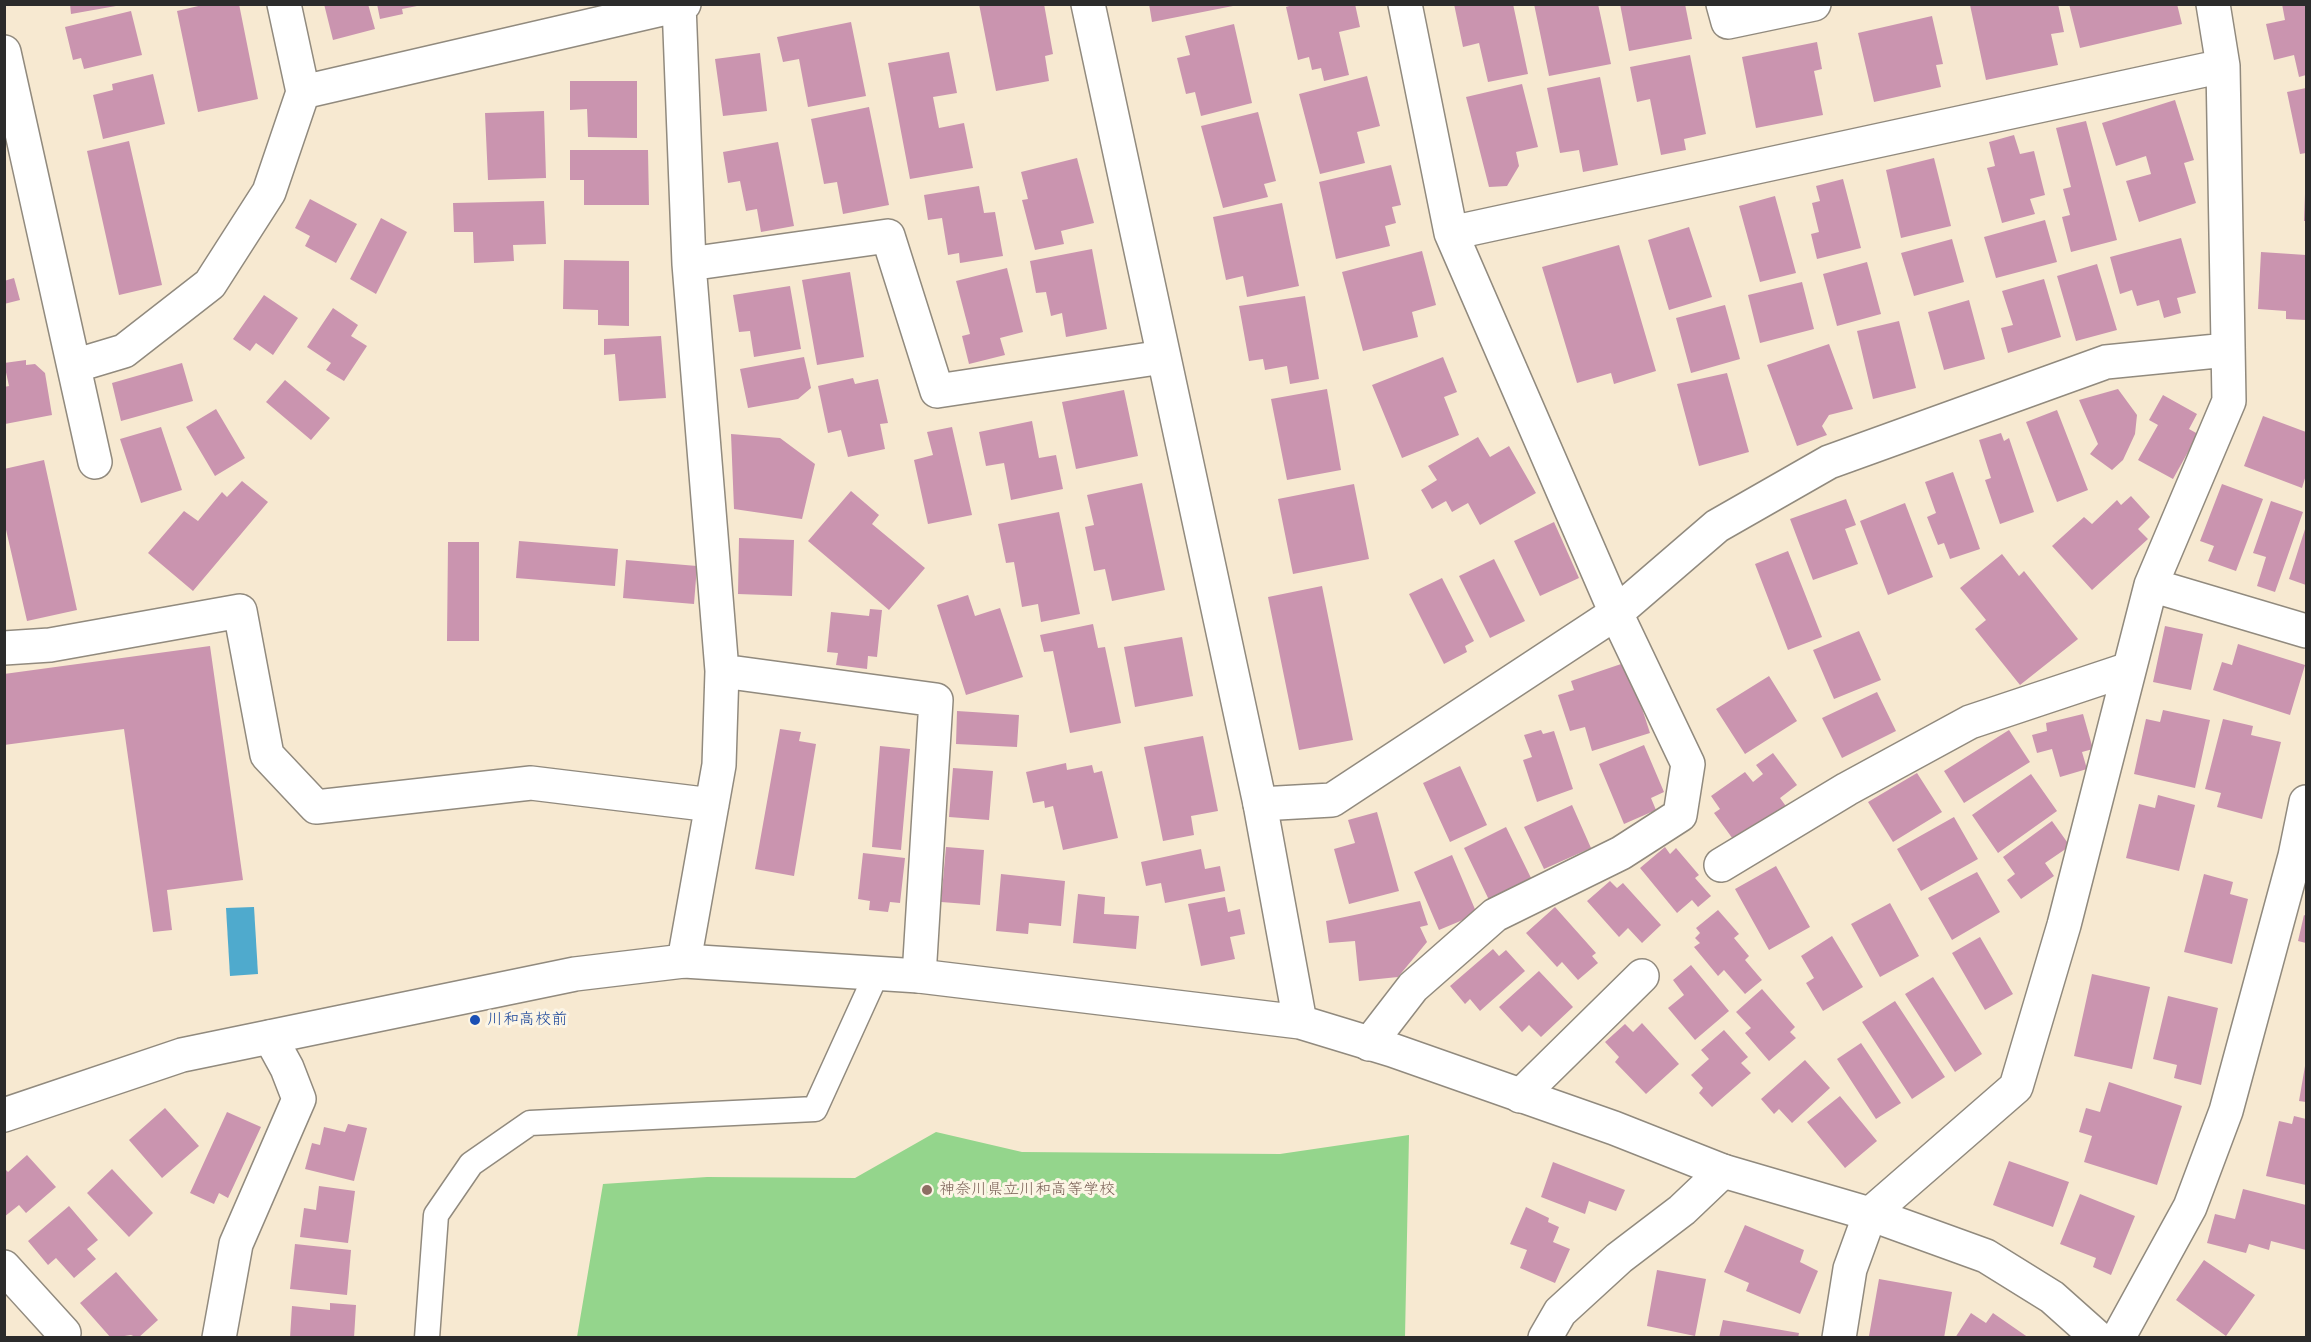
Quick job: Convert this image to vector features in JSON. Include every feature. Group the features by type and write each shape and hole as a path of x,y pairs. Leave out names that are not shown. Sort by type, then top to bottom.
{"street":[{"path":"74,366 124,351 210,284 269,192 303,92 284,4"},
{"path":"1088,4 1260,804 1300,1022"},
{"path":"1369,1044 1413,987 1495,915 1621,853 1680,814 1688,764 1616,613 1451,234 1405,4"},
{"path":"1723,4 1728,22 1814,4"},
{"path":"1839,1338 1850,1269 1870,1215 2016,1087 2064,926 2151,585 2229,401 2226,350 2223,66 2213,4"},
{"path":"303,92 681,5 689,264 722,671 719,765 684,961"},
{"path":"4,52 95,462"},
{"path":"1451,234 2223,66"},
{"path":"689,264 888,236 937,391 1163,357"},
{"path":"1260,804 1332,800 1616,613 1717,526 1829,462 2106,362 2226,350"},
{"path":"2151,585 2307,631"},
{"path":"4,648 50,645 240,611 267,755 316,807 531,783 712,805"},
{"path":"1721,865 1847,789 1970,722 2129,669"},
{"path":"722,671 936,700 919,976"},
{"path":"2118,1338 2190,1207 2226,1111 2295,856 2307,801"},
{"path":"4,1115 182,1055 575,974 684,961 919,976 1300,1022 1392,1050 1614,1128 1723,1171 1870,1215 1986,1256 2052,1297 2098,1338"},
{"path":"1520,1096 1642,976"},
{"path":"219,1338 236,1244 299,1099 287,1068 270,1037"},
{"path":"1545,1338 1560,1312 1619,1258 1682,1210 1723,1171"},
{"path":"4,1267 64,1333"}],"lane":[{"path":"427,1338 436,1215 471,1164 530,1123 816,1109 876,975"}],"green space":[{"path":"936,1132 1022,1152 1280,1154 1409,1135 1405,1337 577,1337 603,1184 707,1177 855,1178"}],"water":[{"path":"254,907 258,974 230,976 226,908"}],"building":[{"path":"70,4 116,4 116,6 71,14"},
{"path":"207,4 239,4 258,99 198,112 177,11"},
{"path":"324,4 368,4 375,29 333,40"},
{"path":"377,4 417,4 417,6 402,9 403,14 380,19"},
{"path":"979,4 1044,4 1053,54 1045,56 1049,81 996,91"},
{"path":"1149,4 1233,4 1233,6 1152,22"},
{"path":"1296,4 1355,4 1360,27 1339,32 1349,75 1324,81 1321,68 1312,70 1309,57 1298,60 1286,7"},
{"path":"1454,4 1513,4 1528,74 1488,82 1479,43 1463,47"},
{"path":"1534,4 1598,4 1611,64 1549,76"},
{"path":"1620,4 1685,4 1692,39 1629,51"},
{"path":"2058,4 2064,32 2051,34 2058,65 1986,80 1970,5"},
{"path":"2069,4 2177,4 2182,24 2080,48"},
{"path":"2282,4 2306,4 2306,75 2299,77 2294,55 2274,60 2266,24 2285,20"},
{"path":"131,11 142,55 84,69 81,58 73,60 65,27"},
{"path":"1932,16 1943,64 1936,65 1941,87 1874,102 1858,33"},
{"path":"851,22 866,96 808,107 799,59 783,62 777,37"},
{"path":"1234,24 1252,103 1201,116 1195,92 1186,94 1177,58 1190,55 1185,36"},
{"path":"1817,42 1822,69 1814,71 1823,115 1756,128 1742,57"},
{"path":"949,52 957,93 933,97 939,128 964,123 973,168 910,179 888,63"},
{"path":"760,53 767,111 723,116 715,59"},
{"path":"1690,55 1706,134 1684,139 1686,150 1661,155 1650,99 1637,102 1630,67"},
{"path":"153,74 165,124 103,139 93,95 113,90 112,84"},
{"path":"1367,76 1380,126 1357,132 1365,163 1320,174 1299,94"},
{"path":"1600,77 1618,165 1583,172 1579,150 1560,153 1547,88"},
{"path":"570,81 637,81 637,138 588,137 587,109 570,110"},
{"path":"1522,84 1538,147 1516,152 1519,166 1507,186 1489,187 1466,97"},
{"path":"2306,88 2306,153 2300,154 2287,92"},
{"path":"2175,100 2194,160 2184,163 2196,203 2139,222 2126,181 2151,174 2146,156 2116,166 2102,123"},
{"path":"869,107 889,205 843,214 837,182 824,184 811,119"},
{"path":"544,111 546,178 488,180 485,113"},
{"path":"1258,112 1276,181 1264,184 1268,197 1223,208 1201,126"},
{"path":"2086,121 2117,240 2071,252 2062,217 2070,215 2063,189 2071,187 2056,128"},
{"path":"2014,135 2020,154 2034,151 2045,195 2030,199 2035,214 2002,223 1987,168 1995,166 1989,142"},
{"path":"129,141 162,285 119,295 87,151"},
{"path":"778,142 794,226 761,232 757,209 746,211 740,181 728,183 723,152"},
{"path":"570,150 648,150 649,205 584,205 584,180 570,180"},
{"path":"1077,158 1094,223 1061,231 1064,244 1035,250 1022,200 1028,199 1021,172"},
{"path":"1934,158 1951,226 1901,238 1886,170"},
{"path":"1391,165 1401,205 1392,207 1396,223 1385,226 1390,246 1336,259 1319,182"},
{"path":"1843,179 1861,248 1817,259 1811,234 1819,232 1812,203 1820,201 1816,186"},
{"path":"979,186 984,213 995,212 1003,256 960,263 959,253 948,255 942,218 928,220 924,195"},
{"path":"2305,194 2306,221 2304,221"},
{"path":"1775,196 1796,273 1760,282 1739,206"},
{"path":"310,199 357,224 336,263 305,246 310,236 295,228"},
{"path":"544,201 546,244 513,245 514,261 474,263 473,232 454,232 453,203"},
{"path":"1282,203 1299,286 1247,297 1243,276 1226,280 1213,217"},
{"path":"381,218 407,232 376,294 350,279"},
{"path":"2045,220 2057,262 1996,278 1984,237"},
{"path":"1689,227 1712,297 1669,310 1648,240"},
{"path":"2181,238 2196,293 2177,298 2181,313 2164,318 2159,300 2137,306 2132,290 2120,294 2110,257"},
{"path":"1952,239 1964,282 1914,296 1901,253"},
{"path":"1619,245 1656,371 1614,384 1611,373 1577,383 1542,267"},
{"path":"1092,249 1107,329 1066,337 1062,313 1051,316 1046,292 1036,293 1030,261"},
{"path":"1422,251 1436,305 1412,312 1418,337 1363,351 1342,272"},
{"path":"2261,252 2306,255 2306,320 2286,319 2286,311 2258,309"},
{"path":"564,260 629,261 629,326 598,325 598,310 563,309"},
{"path":"1867,262 1881,314 1837,326 1823,274"},
{"path":"2097,264 2117,330 2076,341 2057,276"},
{"path":"1007,268 1023,332 1000,338 1005,355 969,364 962,336 970,334 956,281"},
{"path":"850,272 864,357 817,365 802,280"},
{"path":"14,278 20,300 4,304 4,281"},
{"path":"2044,279 2061,337 2008,353 2001,328 2013,325 2002,291"},
{"path":"1802,282 1814,329 1760,343 1748,295"},
{"path":"790,286 801,349 754,357 750,331 739,332 733,295"},
{"path":"264,295 298,318 273,355 256,343 250,351 233,339"},
{"path":"1305,296 1319,379 1290,384 1287,366 1265,370 1263,359 1249,361 1239,306"},
{"path":"1969,300 1985,359 1944,370 1928,312"},
{"path":"1725,305 1740,359 1691,373 1676,318"},
{"path":"333,308 358,325 351,336 367,346 344,381 326,370 331,363 307,347"},
{"path":"1899,321 1916,388 1873,399 1857,331"},
{"path":"661,336 666,398 619,401 615,354 604,355 604,339"},
{"path":"1829,344 1853,409 1829,415 1822,426 1827,435 1797,446 1767,365"},
{"path":"804,357 811,388 798,399 748,408 740,369"},
{"path":"1443,357 1457,392 1444,397 1459,435 1402,458 1372,385"},
{"path":"26,360 26,365 35,364 45,373 52,415 5,424 4,387 9,386 4,363"},
{"path":"182,363 193,401 121,421 112,383"},
{"path":"1727,373 1749,452 1699,466 1677,384"},
{"path":"853,378 855,384 878,379 888,423 880,424 885,449 848,457 841,430 828,433 818,386"},
{"path":"285,380 330,418 311,440 266,402"},
{"path":"1327,389 1341,470 1287,480 1271,399"},
{"path":"2118,389 2137,415 2135,434 2123,460 2112,470 2090,454 2098,444 2079,400"},
{"path":"1124,390 1138,456 1076,469 1062,402"},
{"path":"2163,395 2197,414 2189,429 2198,434 2173,479 2138,460 2158,425 2149,420"},
{"path":"216,409 245,458 215,476 186,427"},
{"path":"2057,410 2088,490 2057,502 2026,422"},
{"path":"2263,416 2306,432 2306,475 2302,488 2244,466"},
{"path":"1032,421 1039,458 1056,455 1063,489 1011,500 1004,463 986,466 979,432"},
{"path":"161,427 182,490 141,503 120,439"},
{"path":"952,427 972,515 928,524 914,460 933,455 927,432"},
{"path":"2001,433 2004,441 2009,438 2034,512 2000,524 1985,480 1991,478 1979,440"},
{"path":"731,434 780,438 815,464 802,519 734,509"},
{"path":"1478,437 1490,457 1509,446 1536,493 1480,525 1468,503 1452,512 1446,501 1432,509 1421,490 1437,480 1428,466"},
{"path":"44,460 77,610 27,621 4,521 4,469"},
{"path":"1953,472 1980,549 1950,559 1944,543 1938,545 1927,517 1936,513 1925,482"},
{"path":"242,481 268,502 193,591 148,553 184,511 198,521 222,492 227,497"},
{"path":"1142,483 1165,590 1112,601 1105,569 1094,571 1085,527 1094,525 1087,495"},
{"path":"1354,484 1369,559 1293,574 1278,499"},
{"path":"2222,484 2263,499 2236,571 2208,561 2214,546 2200,541"},
{"path":"851,491 879,515 872,524 925,568 889,610 808,541"},
{"path":"2131,496 2150,517 2138,529 2148,539 2092,590 2052,546 2084,517 2092,524 2117,500 2121,505"},
{"path":"1846,499 1856,525 1845,529 1858,564 1813,580 1790,519"},
{"path":"2271,501 2303,512 2275,592 2257,586 2266,557 2253,553"},
{"path":"1905,503 1933,577 1888,595 1860,521"},
{"path":"1059,512 1080,614 1041,622 1038,604 1022,607 1014,562 1006,563 998,524"},
{"path":"1554,522 1579,578 1540,596 1514,541"},
{"path":"2306,526 2306,585 2289,579"},
{"path":"739,538 794,540 792,596 738,594"},
{"path":"519,541 618,549 615,586 516,578"},
{"path":"448,542 479,542 479,641 447,641"},
{"path":"1788,551 1822,637 1788,650 1755,564"},
{"path":"2002,554 2019,576 2024,571 2078,639 2020,685 1975,629 1986,620 1960,588"},
{"path":"1494,559 1525,621 1490,638 1459,576"},
{"path":"626,560 697,566 694,604 623,598"},
{"path":"1442,578 1474,641 1465,646 1467,652 1444,664 1409,594"},
{"path":"1322,586 1353,740 1299,750 1268,597"},
{"path":"968,595 975,616 1000,608 1023,677 966,695 937,605"},
{"path":"870,609 882,610 877,657 868,656 867,669 836,665 838,653 827,652 831,612 869,616"},
{"path":"1093,624 1098,648 1105,647 1121,723 1070,733 1053,651 1044,652 1040,635"},
{"path":"2165,626 2203,634 2191,690 2153,682"},
{"path":"1859,631 1881,680 1834,699 1813,650"},
{"path":"1182,637 1193,696 1135,707 1124,647"},
{"path":"2238,644 2305,665 2290,715 2213,690 2222,662 2232,665"},
{"path":"210,646 243,880 167,890 172,930 153,932 124,729 4,745 4,674"},
{"path":"1627,662 1650,733 1592,751 1585,727 1570,731 1558,695 1574,690 1571,681"},
{"path":"1769,676 1797,721 1745,754 1716,709"},
{"path":"1877,692 1896,731 1842,758 1822,718"},
{"path":"2163,710 2210,720 2195,788 2134,774 2146,719 2160,722"},
{"path":"957,711 1019,715 1017,747 956,744"},
{"path":"2083,714 2093,749 2082,752 2087,769 2060,777 2052,749 2037,753 2032,735 2047,731 2046,723"},
{"path":"2223,719 2253,726 2251,735 2281,742 2262,819 2217,807 2221,793 2205,789"},
{"path":"780,729 801,732 799,741 816,744 794,876 755,869"},
{"path":"1541,730 1543,734 1554,731 1573,789 1537,802 1523,760 1532,757 1524,735"},
{"path":"2009,730 2030,762 1964,803 1944,771"},
{"path":"1203,736 1218,811 1191,816 1194,835 1163,841 1144,747"},
{"path":"1644,745 1664,792 1651,798 1656,810 1624,824 1599,764"},
{"path":"880,746 910,749 901,850 872,847"},
{"path":"1773,753 1797,785 1780,798 1788,809 1738,846 1714,813 1720,809 1711,796 1745,772 1753,782 1763,774 1756,765"},
{"path":"1066,763 1067,770 1092,765 1094,773 1102,771 1118,838 1063,850 1053,806 1045,808 1044,801 1033,803 1026,772"},
{"path":"1460,766 1487,825 1450,842 1423,783"},
{"path":"953,768 993,771 989,820 949,817"},
{"path":"1917,773 1942,812 1893,842 1868,802"},
{"path":"2031,774 2057,811 1998,853 1972,815"},
{"path":"2158,795 2195,805 2179,871 2126,858 2139,804 2155,808"},
{"path":"1572,805 1591,848 1544,869 1524,827"},
{"path":"1377,812 1399,891 1349,904 1334,849 1355,843 1348,820"},
{"path":"1954,817 1978,859 1921,891 1897,849"},
{"path":"2052,821 2070,846 2045,863 2054,876 2021,899 2007,880 2015,874 2003,857"},
{"path":"1506,827 1532,880 1489,900 1464,848"},
{"path":"946,847 984,850 980,905 941,902"},
{"path":"1665,847 1670,854 1676,848 1699,875 1695,878 1711,896 1698,907 1692,900 1677,913 1640,868"},
{"path":"1201,849 1205,869 1220,866 1225,891 1165,903 1161,883 1146,886 1141,862"},
{"path":"863,853 905,858 900,903 890,902 888,912 869,910 870,901 858,899"},
{"path":"1452,855 1477,914 1439,930 1414,872"},
{"path":"1776,866 1810,927 1769,950 1735,889"},
{"path":"1977,872 2000,912 1952,940 1928,898"},
{"path":"1001,874 1065,881 1061,926 1029,923 1028,934 996,931"},
{"path":"2204,874 2233,882 2230,894 2248,899 2232,964 2184,952"},
{"path":"1610,881 1617,888 1623,883 1661,925 1642,943 1628,928 1619,937 1587,901"},
{"path":"1078,894 1105,897 1104,914 1139,916 1136,949 1073,943"},
{"path":"1225,897 1228,912 1240,909 1245,934 1230,937 1235,959 1201,966 1188,904"},
{"path":"1420,901 1428,925 1420,927 1427,942 1398,977 1359,981 1355,941 1329,943 1326,921"},
{"path":"1890,903 1919,956 1880,977 1851,924"},
{"path":"1555,907 1596,953 1592,956 1598,963 1578,980 1562,962 1557,967 1526,933"},
{"path":"1718,910 1739,934 1734,938 1749,956 1745,960 1762,980 1745,994 1724,970 1718,976 1694,947 1700,943 1695,938 1700,933 1696,928"},
{"path":"2304,915 2306,916 2306,943 2298,941"},
{"path":"1832,936 1863,987 1823,1011 1806,983 1814,978 1801,956"},
{"path":"1980,937 2013,994 1985,1010 1952,953"},
{"path":"1493,949 1499,956 1506,950 1525,971 1480,1011 1470,999 1465,1004 1450,986"},
{"path":"1691,965 1729,1011 1695,1040 1668,1008 1684,995 1673,980"},
{"path":"1539,971 1573,1007 1541,1037 1529,1025 1522,1032 1499,1007"},
{"path":"2092,974 2150,987 2132,1069 2074,1056"},
{"path":"1933,977 1982,1054 1955,1072 1905,994"},
{"path":"1762,989 1795,1027 1790,1032 1796,1038 1769,1061 1745,1033 1751,1028 1736,1012"},
{"path":"2168,996 2218,1008 2201,1085 2174,1078 2177,1065 2153,1059"},
{"path":"1895,1001 1945,1077 1912,1099 1862,1022"},
{"path":"1642,1023 1679,1064 1646,1094 1615,1062 1619,1057 1605,1042 1625,1024 1633,1032"},
{"path":"1724,1030 1748,1057 1741,1063 1751,1073 1712,1107 1699,1093 1703,1088 1691,1075 1709,1059 1701,1050"},
{"path":"1861,1043 1901,1103 1876,1119 1837,1059"},
{"path":"1805,1060 1830,1088 1792,1123 1779,1109 1774,1114 1761,1099"},
{"path":"2306,1066 2306,1102 2299,1101"},
{"path":"2109,1082 2182,1106 2157,1185 2084,1162 2092,1136 2079,1132 2086,1108 2100,1112"},
{"path":"1840,1096 1877,1141 1845,1168 1807,1122"},
{"path":"165,1108 199,1146 162,1178 129,1140"},
{"path":"227,1112 261,1127 228,1198 219,1193 214,1204 190,1193"},
{"path":"2294,1116 2306,1119 2306,1185 2266,1176 2279,1121 2292,1124"},
{"path":"348,1124 367,1128 354,1181 305,1169 312,1143 320,1145 324,1127 345,1132"},
{"path":"27,1155 56,1187 26,1213 19,1205 4,1217 4,1168 8,1172"},
{"path":"2009,1161 2069,1182 2053,1227 1993,1205"},
{"path":"1553,1162 1625,1190 1616,1211 1589,1201 1585,1214 1541,1197"},
{"path":"112,1169 153,1213 129,1237 87,1193"},
{"path":"319,1186 355,1191 348,1243 300,1237 304,1208 316,1210"},
{"path":"2243,1189 2306,1205 2306,1250 2271,1241 2269,1250 2249,1244 2246,1253 2207,1243 2215,1214 2235,1219"},
{"path":"2080,1194 2135,1216 2111,1275 2093,1267 2096,1258 2060,1244"},
{"path":"69,1206 98,1240 87,1249 96,1259 74,1278 56,1258 48,1265 28,1241"},
{"path":"1526,1207 1549,1218 1548,1222 1559,1227 1553,1242 1570,1249 1555,1283 1520,1268 1527,1250 1510,1244"},
{"path":"1745,1225 1804,1250 1800,1262 1818,1271 1800,1314 1746,1291 1749,1283 1724,1272"},
{"path":"295,1244 351,1250 347,1295 290,1289"},
{"path":"2204,1260 2255,1295 2226,1336 2176,1300"},
{"path":"1657,1270 1706,1279 1695,1336 1647,1326"},
{"path":"116,1272 158,1320 138,1338 131,1335 111,1338 80,1303"},
{"path":"1879,1279 1952,1292 1944,1338 1869,1336"},
{"path":"330,1303 356,1305 354,1338 290,1338 292,1306 330,1310"},
{"path":"1971,1313 1986,1323 1993,1313 2029,1338 1955,1338"},
{"path":"1723,1320 1799,1333 1798,1338 1719,1338"}],"place":[{"name":"川和高校前","path":"475,1020"},
{"name":"神奈川県立川和高等学校","path":"927,1190"}]}
